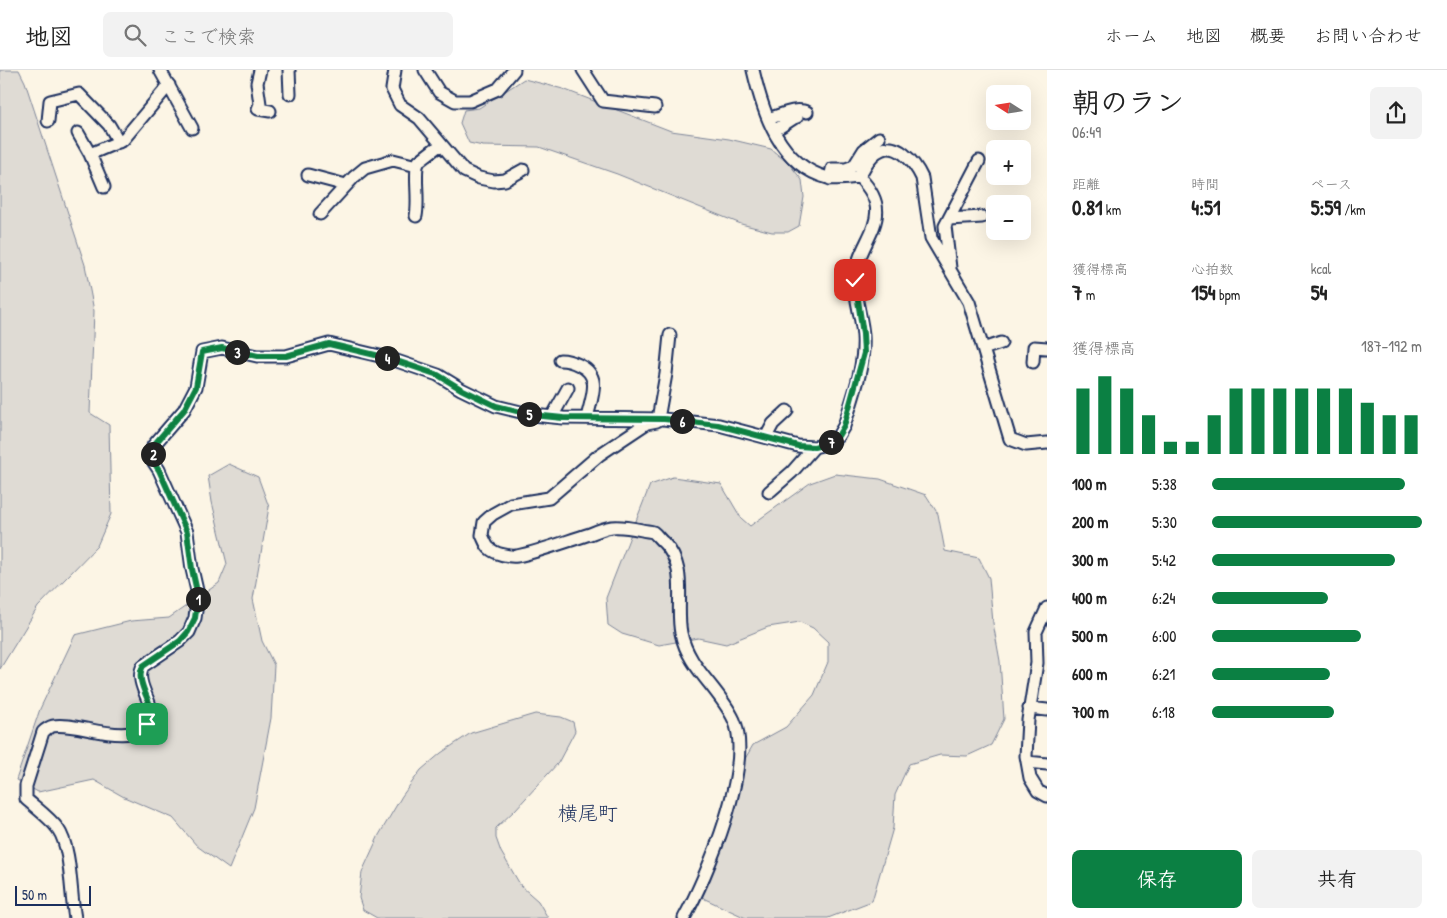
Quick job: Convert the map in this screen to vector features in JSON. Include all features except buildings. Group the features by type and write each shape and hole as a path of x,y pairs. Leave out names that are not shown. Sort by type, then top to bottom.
{"street":[{"path":"160,70 192,128"},
{"path":"260,70 258,83 260,104 258,109 270,111"},
{"path":"289,70 290,94"},
{"path":"395,70 392,89 395,98 400,105 419,118 464,171 479,178 494,181 505,180 522,170"},
{"path":"428,71 440,92 455,101 470,101 498,89 514,70"},
{"path":"583,70 603,101 655,107"},
{"path":"75,918 67,854 62,836 57,828 26,799 26,786 43,732 48,728 54,725 66,726 112,734 132,732 146,724 152,712 140,677 140,671 143,666 180,641 188,632 195,618 198,596 187,532 159,470 153,461 153,446 184,410 196,387 202,352 222,348 258,356 286,356 329,344 388,358 438,375 461,389 496,406 533,415 661,419 718,425 798,446 814,447 830,443 838,436 844,426 864,353 855,280 858,263 873,230 877,212 874,199 866,184 859,177 830,179 813,173 796,161 779,142 760,101 754,70"},
{"path":"90,154 123,140 168,85"},
{"path":"48,120 50,100 80,94 109,125 119,142"},
{"path":"768,119 801,110 802,115 774,131"},
{"path":"78,132 90,154 104,188"},
{"path":"830,179 832,169 846,169 854,166 864,150 879,138"},
{"path":"416,216 418,207 417,166 419,162 441,144"},
{"path":"859,177 868,161 879,150 889,148 904,153 918,170 922,178 931,238 969,302 1010,439 1026,444 1047,443"},
{"path":"320,214 346,185 365,168 393,160 417,166"},
{"path":"950,272 945,226 979,161"},
{"path":"308,175 346,185"},
{"path":"949,219 982,217"},
{"path":"661,419 670,335"},
{"path":"1033,362 1035,341 1047,348"},
{"path":"984,349 1001,343"},
{"path":"560,360 566,360 581,366 590,372 595,381 587,418"},
{"path":"552,417 568,388"},
{"path":"766,437 773,424 787,411"},
{"path":"661,419 648,423 599,455 549,498 512,504 493,514 484,522 482,535 489,548 499,554 516,556 611,527 628,527 653,532 669,548 679,567 680,595 678,610 681,634 688,653 734,721 738,736 739,760 728,808 709,863 684,918"},
{"path":"769,492 792,472 814,447"},
{"path":"1047,608 1036,632 1037,663 1028,720 1027,762 1030,778 1038,791 1047,796"},
{"path":"1030,708 1047,710"},
{"path":"1027,762 1047,764"}],"shaded area":[{"path":"0,70 19,70 25,82 85,265 94,311 90,413 109,425 111,514 97,546 38,607 0,669"},
{"path":"524,79 563,89 671,131 729,139 771,149 790,165 802,180 804,197 799,226 788,232 772,232 741,224 617,174 539,147 483,146 469,143 460,123 464,110 479,108"},
{"path":"229,464 258,477 269,507 253,599 262,641 274,665 271,718 254,808 229,869 197,846 173,818 124,797 94,780 38,792 16,780 40,709 75,635 131,621 169,618 219,583 227,564 212,502 208,476"},
{"path":"835,474 880,479 926,495 938,514 945,551 979,558 989,578 993,623 1000,661 1004,719 991,745 967,756 940,755 909,764 895,795 893,828 872,901 828,918 746,918 705,899 696,891 742,764 753,745 786,727 814,695 828,662 828,642 813,628 800,622 768,627 726,644 698,638 659,645 622,634 608,625 606,598 650,485 673,477 721,484 741,518 750,526 810,483"},
{"path":"535,714 561,717 573,722 575,731 558,763 496,828 496,838 501,852 521,886 538,901 548,918 377,918 363,910 359,898 362,872 379,835 402,796 421,770 441,753 471,733"}],"district":[{"name":"横尾町","path":"588,813"}],"route":[{"path":"147,724 152,712 140,677 140,671 143,666 180,641 188,632 195,618 198,596 187,532 159,470 153,461 153,446 184,410 196,387 202,352 222,348 258,356 286,356 329,344 388,358 438,375 461,389 496,406 533,415 563,418 664,419 718,425 798,446 814,447 830,443 838,436 844,426 864,353 855,280"}]}
